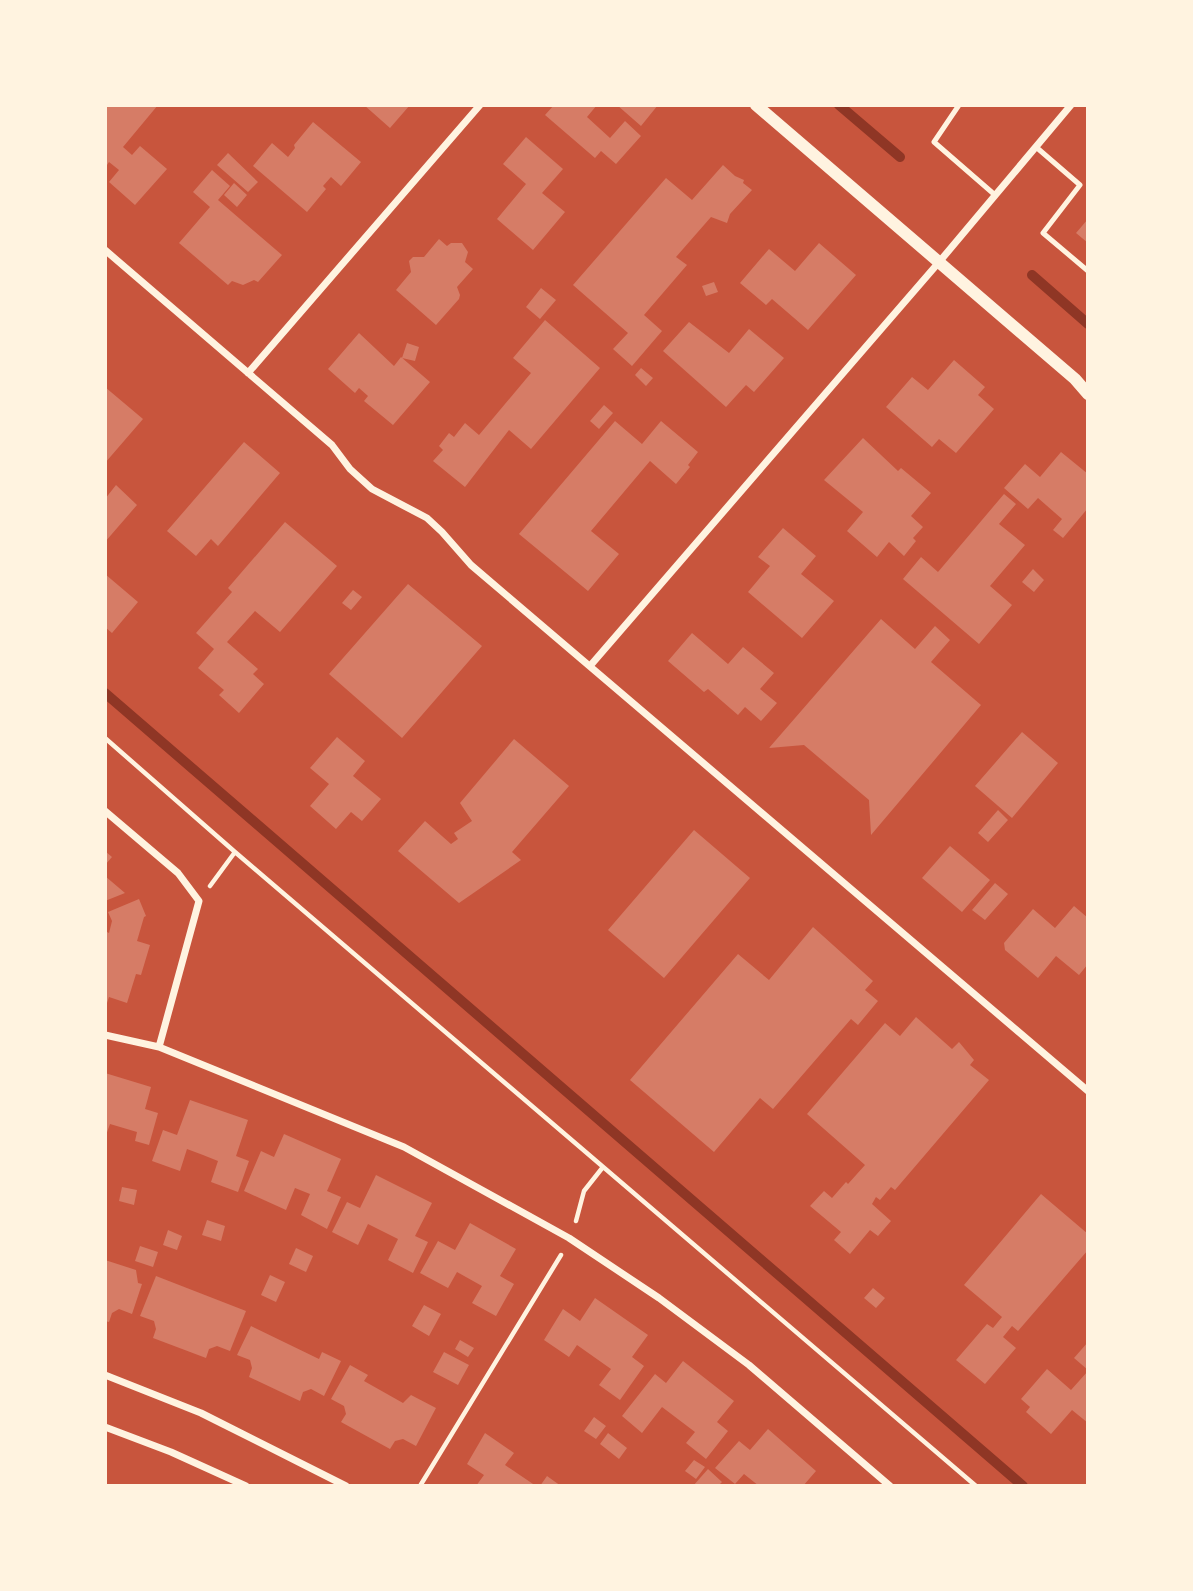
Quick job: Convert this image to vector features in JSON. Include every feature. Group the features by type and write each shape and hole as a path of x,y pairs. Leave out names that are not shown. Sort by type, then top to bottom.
{"street":[{"path":"248,373 480,105"},
{"path":"756,105 940,261 1075,379 1088,394"},
{"path":"590,666 1071,105"},
{"path":"105,250 332,445 372,489 427,518 471,565 1088,1091"},
{"path":"105,811 178,873 199,901 159,1047"},
{"path":"105,1035 159,1047 404,1147 569,1238 659,1298 749,1365 890,1486"},
{"path":"105,1375 201,1413 346,1486"},
{"path":"105,1427 172,1452 246,1486"}],"lane":[{"path":"959,105 934,142 995,195"},
{"path":"1036,147 1080,185 1044,233 1088,271"}],"path":[{"path":"105,738 976,1486"},
{"path":"199,901 235,852"},
{"path":"420,1486 569,1238 584,1191 603,1167"}],"building":[{"path":"108,105 158,105 123,147 132,155 140,146 167,169 135,205 109,182 119,170 109,162 105,168 105,109"},
{"path":"364,105 410,105 390,128"},
{"path":"554,105 597,105 587,117 610,138 625,121 641,136 616,164 601,151 595,158 545,115"},
{"path":"617,105 658,105 641,126"},
{"path":"313,122 361,162 341,186 331,177 323,186 326,189 307,212 253,166 272,143 288,157"},
{"path":"526,137 563,169 542,193 565,212 533,250 497,219 526,184 503,164"},
{"path":"228,153 258,182 248,192 217,165"},
{"path":"723,165 744,180 743,183 752,190 730,214 727,223 711,217 676,257 687,265 644,315 662,331 632,366 613,349 628,333 573,285 666,178 692,200"},
{"path":"212,170 230,186 218,200 282,255 258,282 254,280 243,285 232,281 228,285 179,243 210,207 193,192"},
{"path":"234,183 247,195 237,207 224,195"},
{"path":"1088,219 1088,243 1076,233"},
{"path":"439,239 447,246 451,243 462,243 468,252 465,262 473,269 457,287 459,299 436,325 396,290 411,272 409,261 413,257 424,257"},
{"path":"819,243 856,275 808,330 772,299 766,305 740,283 769,249 795,271"},
{"path":"714,282 718,292 706,296 702,286"},
{"path":"541,288 556,300 540,319 526,307"},
{"path":"545,320 600,368 531,449 509,430 465,487 433,461 443,450 439,446 449,433 454,437 465,423 479,435 531,373 513,358"},
{"path":"689,322 729,353 749,329 784,358 754,392 746,385 726,407 663,351"},
{"path":"359,333 394,366 401,357 430,382 393,425 364,401 368,396 359,388 355,393 328,369"},
{"path":"407,343 419,347 415,361 402,358"},
{"path":"954,360 985,387 978,395 994,409 956,453 939,439 932,447 886,407 912,377 928,390"},
{"path":"641,368 653,378 646,386 635,375"},
{"path":"105,387 143,419 105,463"},
{"path":"604,405 613,413 599,429 590,421"},
{"path":"615,421 642,444 661,421 698,452 676,484 650,461 591,531 619,554 588,591 519,534"},
{"path":"863,438 898,471 901,468 931,493 911,516 923,527 913,538 916,541 904,556 889,542 877,557 847,531 863,512 824,480"},
{"path":"244,442 280,473 218,546 211,539 196,556 167,531"},
{"path":"1061,452 1088,474 1088,508 1063,538 1053,530 1062,519 1038,498 1028,509 1004,488 1025,464 1040,477"},
{"path":"116,485 137,505 105,542 105,499"},
{"path":"1004,494 1016,504 999,524 1025,545 990,586 1012,605 979,644 903,579 921,557 938,572"},
{"path":"285,522 337,566 280,632 255,611 227,642 258,669 253,674 264,684 239,713 219,695 224,690 198,668 214,649 196,633 232,592 228,588"},
{"path":"783,528 816,556 801,574 834,601 802,638 748,592 770,566 758,557"},
{"path":"1033,569 1044,580 1034,592 1022,582"},
{"path":"105,574 138,602 112,633 105,627"},
{"path":"408,584 482,646 402,738 329,674"},
{"path":"353,590 362,597 351,610 342,603"},
{"path":"881,619 915,649 935,626 950,640 931,662 981,705 871,835 869,800 804,745 769,748"},
{"path":"692,633 728,664 743,647 774,673 760,689 777,703 761,721 745,707 738,715 708,689 704,692 668,661"},
{"path":"1022,732 1058,763 1012,818 975,786"},
{"path":"337,737 365,761 353,776 381,799 362,821 351,812 336,829 310,806 329,784 310,768"},
{"path":"514,739 569,786 512,852 521,860 459,903 398,851 425,821 451,844 458,839 454,833 472,821 460,803"},
{"path":"998,810 1008,820 988,842 978,833"},
{"path":"694,830 750,878 664,978 608,930"},
{"path":"950,846 990,880 962,912 922,878"},
{"path":"105,851 112,857 105,865"},
{"path":"105,876 125,893 105,901"},
{"path":"995,883 1008,894 985,920 972,910"},
{"path":"139,899 146,916 137,941 150,945 141,975 136,974 127,1003 109,997 105,1009 105,931 109,933 112,921 108,912"},
{"path":"1074,906 1088,918 1088,964 1079,975 1056,956 1038,978 1005,950 1004,943 1033,909 1055,928"},
{"path":"813,927 873,981 865,990 878,1001 858,1025 851,1019 773,1109 760,1098 714,1152 630,1080 738,954 769,980"},
{"path":"916,1017 952,1049 959,1042 974,1060 970,1065 989,1080 895,1190 891,1187 880,1200 876,1197 872,1204 891,1221 878,1236 870,1230 850,1254 834,1240 841,1232 810,1206 824,1191 832,1198 865,1165 807,1114 885,1023 900,1036"},
{"path":"105,1073 151,1087 145,1109 158,1113 149,1145 135,1141 137,1132 110,1124 105,1138"},
{"path":"190,1100 248,1120 236,1156 249,1161 238,1192 211,1182 218,1161 187,1149 180,1171 152,1161 163,1130 177,1135"},
{"path":"284,1134 341,1159 327,1191 341,1197 327,1229 301,1215 310,1194 295,1188 286,1210 244,1191 261,1151 274,1157"},
{"path":"376,1175 432,1203 415,1236 428,1242 413,1273 388,1260 398,1239 368,1224 358,1245 332,1232 347,1202 360,1208"},
{"path":"122,1187 137,1190 134,1205 119,1201"},
{"path":"1041,1194 1088,1234 1088,1250 1018,1331 1012,1326 1003,1337 1016,1348 985,1384 956,1360 987,1324 993,1328 1002,1317 964,1285"},
{"path":"207,1220 225,1226 221,1241 202,1235"},
{"path":"470,1223 516,1249 500,1276 514,1284 496,1316 472,1303 482,1286 457,1272 448,1288 420,1273 438,1241 455,1250"},
{"path":"168,1230 182,1236 177,1250 163,1245"},
{"path":"140,1246 158,1252 153,1267 135,1261"},
{"path":"296,1248 313,1256 306,1272 289,1264"},
{"path":"105,1260 136,1270 138,1283 142,1284 132,1314 119,1309 112,1313 109,1322 105,1321"},
{"path":"270,1275 285,1282 276,1302 261,1295"},
{"path":"156,1276 246,1311 230,1351 217,1346 209,1349 206,1358 153,1338 156,1329 154,1321 140,1316"},
{"path":"873,1288 885,1298 876,1308 864,1298"},
{"path":"595,1298 648,1335 632,1357 644,1366 620,1400 599,1385 611,1369 577,1345 569,1357 544,1340 563,1309 580,1321"},
{"path":"424,1305 441,1314 429,1336 412,1326"},
{"path":"251,1326 319,1359 322,1352 341,1361 324,1396 311,1389 303,1392 300,1401 249,1377 252,1368 250,1360 237,1355"},
{"path":"460,1340 474,1348 468,1357 455,1349"},
{"path":"1088,1342 1088,1370 1074,1358"},
{"path":"444,1352 469,1365 458,1385 433,1372"},
{"path":"683,1361 734,1401 717,1422 728,1431 706,1459 686,1443 695,1432 662,1407 642,1433 622,1416 655,1374 666,1383"},
{"path":"350,1365 368,1375 364,1381 403,1403 411,1395 436,1408 416,1446 403,1439 395,1441 390,1449 341,1422 346,1414 344,1406 331,1399"},
{"path":"1047,1369 1071,1390 1088,1371 1088,1423 1072,1410 1051,1434 1026,1412 1030,1407 1021,1399"},
{"path":"594,1417 606,1426 596,1439 584,1431"},
{"path":"768,1429 816,1471 803,1486 759,1486 744,1474 735,1484 715,1468 739,1441 750,1450"},
{"path":"485,1433 514,1453 505,1465 536,1486 476,1486 484,1475 467,1464"},
{"path":"608,1433 627,1448 619,1459 600,1444"},
{"path":"694,1460 705,1467 696,1479 685,1471"},
{"path":"708,1469 722,1482 718,1486 693,1486"},
{"path":"547,1476 561,1486 540,1486"}],"waterway":[{"path":"839,105 900,157"},
{"path":"1032,275 1088,324"},
{"path":"105,693 1023,1486"}]}
